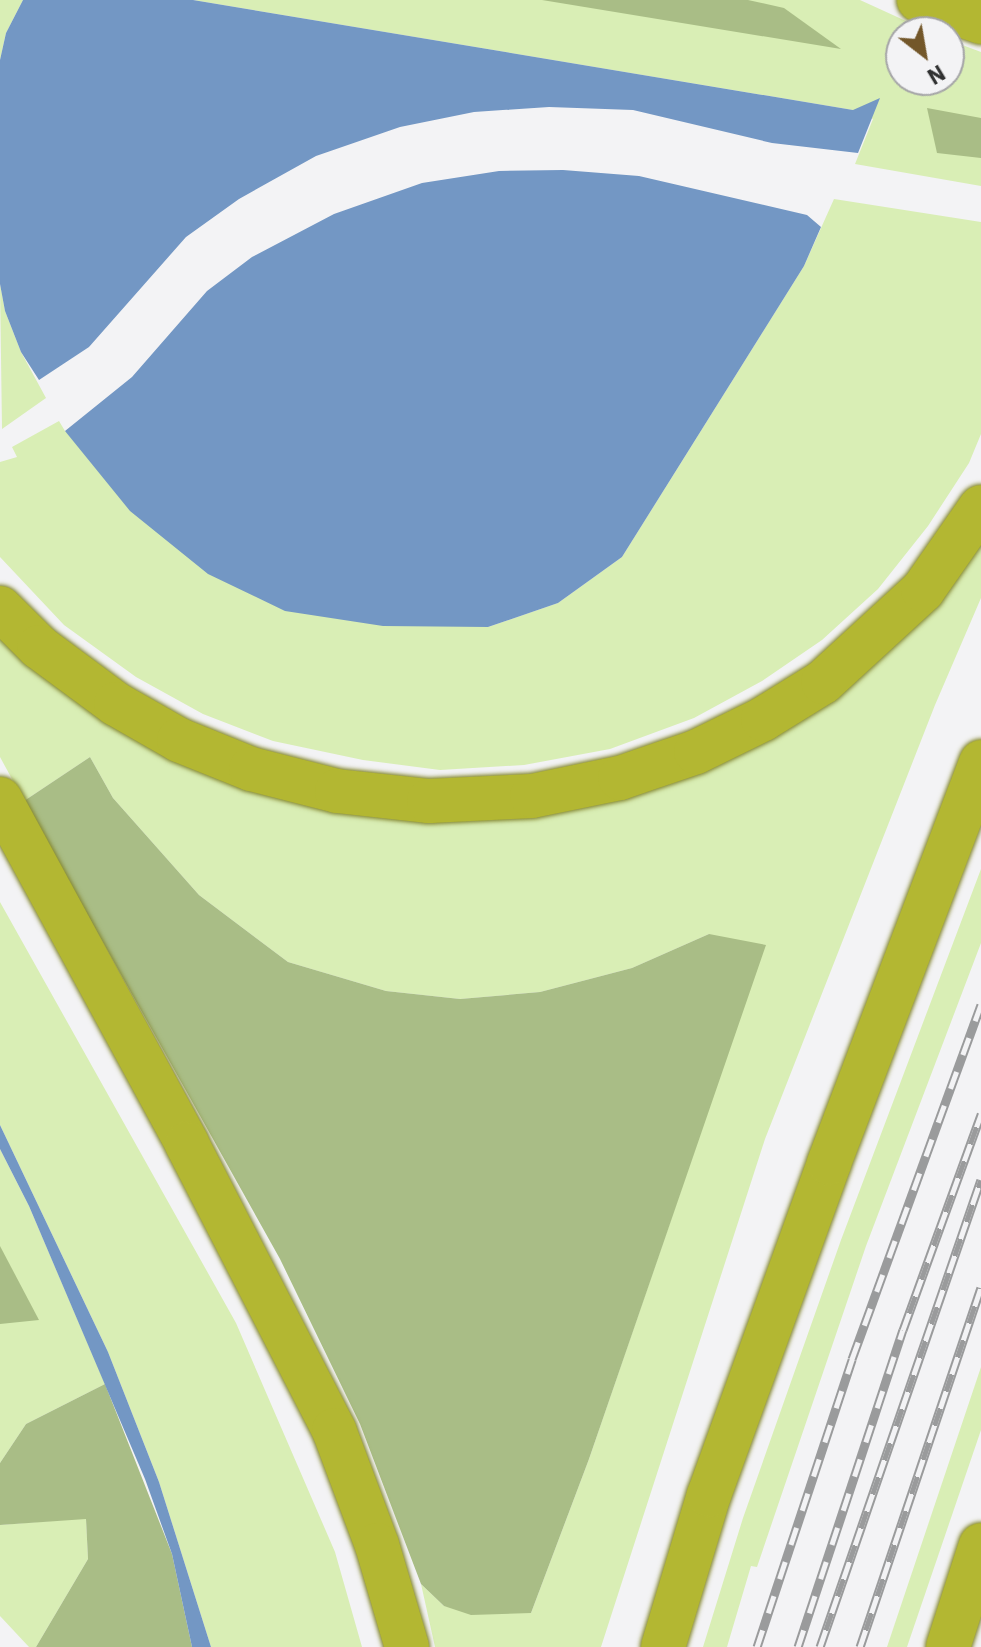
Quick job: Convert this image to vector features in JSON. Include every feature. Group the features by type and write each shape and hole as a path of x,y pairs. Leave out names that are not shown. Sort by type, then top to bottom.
{"highway":[{"path":"919,0 981,22"},
{"path":"0,608 39,647 116,704 179,740 251,769 337,791 429,801 532,796 620,778 696,752 763,719 823,682 923,590 981,507"},
{"path":"663,1647 714,1480 829,1163 981,762"},
{"path":"0,799 180,1130 334,1430 377,1545 407,1647"},
{"path":"948,1647 981,1545"}],"green space":[{"path":"0,0 23,0 6,33 0,60"},
{"path":"193,0 860,0 895,16 885,16 885,96 965,96 965,46 981,52 981,186 855,164 873,119 853,110"},
{"path":"542,0 748,0 784,8 841,49"},
{"path":"927,108 981,118 981,158 937,153"},
{"path":"834,199 981,222 981,434 969,463 928,526 878,589 822,640 762,681 694,718 610,749 524,765 440,770 363,760 273,741 203,714 136,677 64,625 0,557 0,462 17,457 12,447 59,421 65,431 488,627 558,603 622,557 804,266"},
{"path":"0,284 5,311 21,352 46,398 2,429"},
{"path":"981,538 981,598 935,705 765,1139 601,1647 435,1647 421,1584 444,1606 531,1613 589,1459 704,1123 709,934 632,968 540,992 460,999 386,991 288,962 199,895 113,798 90,757 24,801 0,757 0,634 310,804 703,770"},
{"path":"90,757 113,798 199,895 288,962 386,991 460,999 540,992 632,968 709,934 766,945 589,1459 531,1613 471,1615 444,1606 421,1584 360,1424 280,1259 24,801"},
{"path":"981,869 981,943 866,1246 757,1567 751,1566 727,1647 703,1647 743,1518 841,1240"},
{"path":"0,902 236,1323 335,1552 362,1647 211,1647 159,1482 108,1352 0,1125"},
{"path":"0,1149 29,1206 105,1384 26,1424 0,1463"},
{"path":"0,1246 39,1320 0,1324"},
{"path":"981,1367 981,1430 907,1647 887,1647"},
{"path":"105,1384 172,1554 192,1647 36,1647 88,1559 86,1519 0,1525 0,1463 26,1424"},
{"path":"86,1518 88,1559 36,1647 29,1647 0,1616 0,1525"}],"water":[{"path":"23,0 193,0 853,110 880,98 858,153 772,143 633,110 549,107 474,112 400,127 316,156 239,199 186,237 89,347 39,380 21,352 5,311 0,284 0,60 6,33"},
{"path":"563,170 639,176 807,215 821,227 804,266 622,557 558,603 488,627 383,626 285,611 208,574 130,511 65,431 132,377 207,291 252,257 334,214 422,183 499,171"},
{"path":"0,1125 108,1352 159,1482 211,1647 192,1647 172,1554 145,1479 29,1206 0,1149"}],"railway":[{"path":"757,1647 852,1359 981,1005"},
{"path":"798,1647 903,1330 981,1114"},
{"path":"820,1647 981,1180"},
{"path":"860,1647 981,1288"}]}
